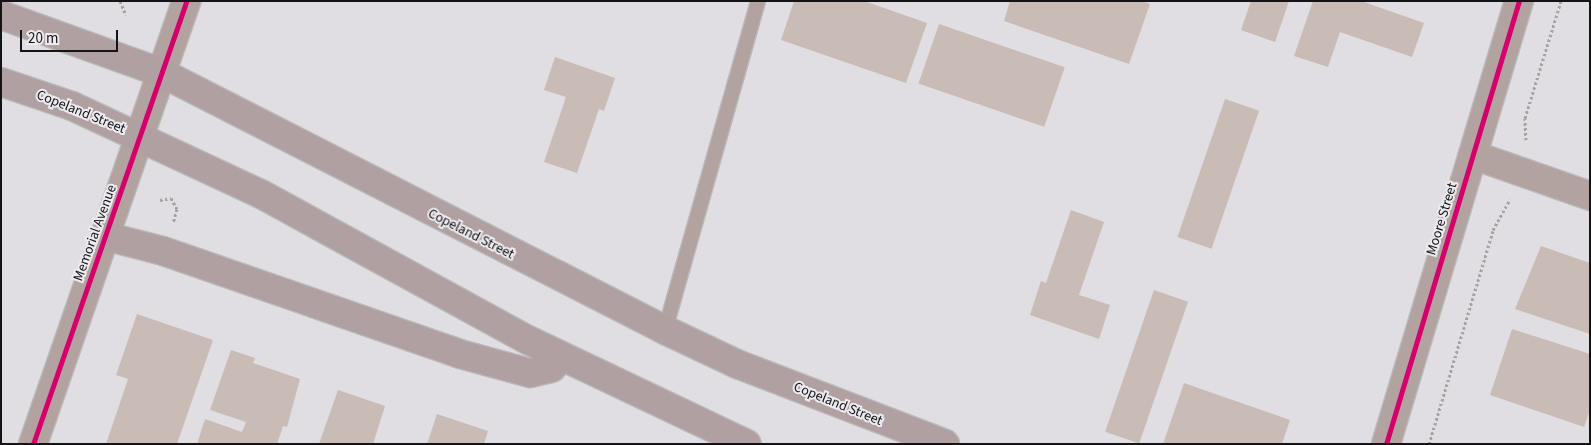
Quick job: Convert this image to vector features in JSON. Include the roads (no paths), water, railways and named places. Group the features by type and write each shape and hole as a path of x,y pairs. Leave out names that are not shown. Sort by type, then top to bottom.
{"highway":[{"name":"Copeland Street","path":"1,16 162,73 665,330 737,364 945,444"},
{"name":"Copeland Street","path":"1,82 142,136 261,194 563,357 747,444"},
{"path":"105,236 163,250 460,354 530,373 551,368 563,357"}],"street":[{"name":"Memorial Avenue","path":"33,444 105,236 142,136 186,1"},
{"name":"Moore Street","path":"1386,444 1519,1"},
{"path":"1473,155 1590,196"}],"lane":[{"path":"665,330 758,1"}]}
